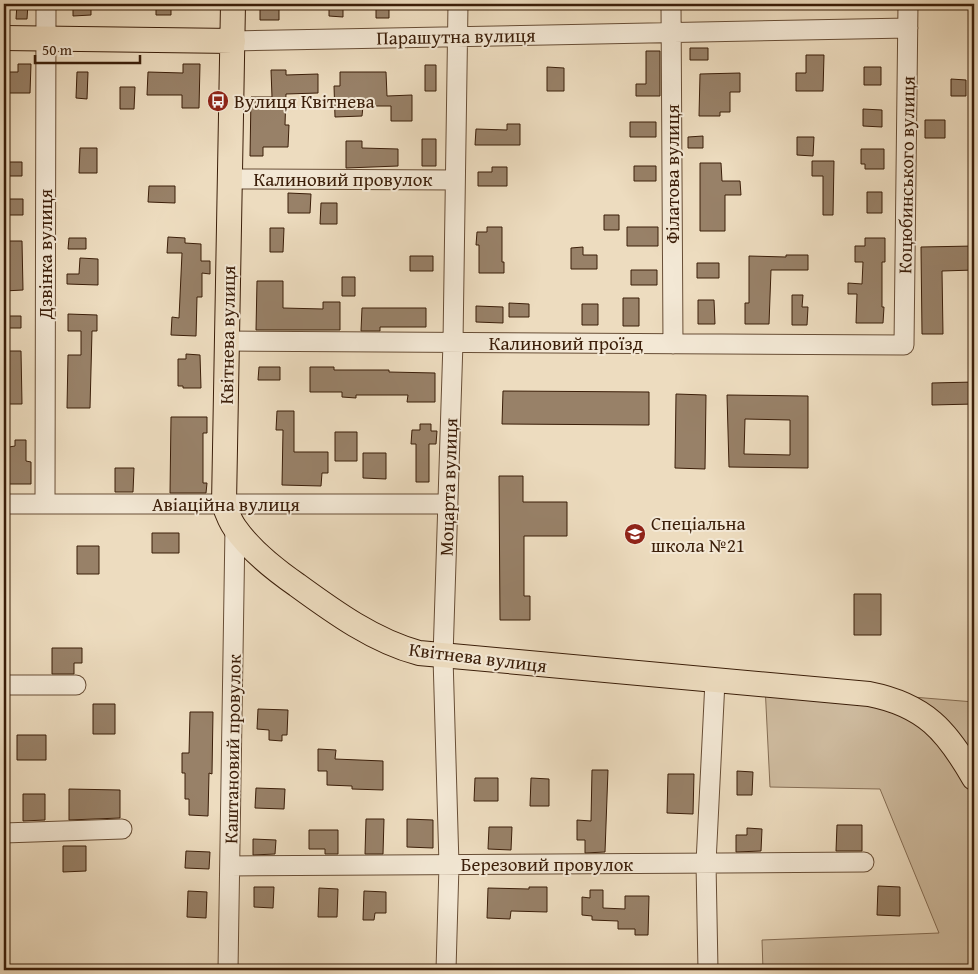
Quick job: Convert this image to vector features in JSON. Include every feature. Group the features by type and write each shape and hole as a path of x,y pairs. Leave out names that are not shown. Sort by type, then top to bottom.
{"main road":[{"name":"Квітнева вулиця","path":"233,4 224,504 235,528 263,559 306,592 351,622 396,646 419,653 443,657 869,694 897,701 923,714 944,733 974,778"},
{"name":"Парашутна вулиця","path":"4,38 233,41"}],"street":[{"name":"Дзвінка вулиця","path":"45,504 46,4"},
{"name":"Моцарта вулиця","path":"446,970 449,865 443,657 453,342 458,4"},
{"name":"Філатова вулиця","path":"671,4 673,344"},
{"name":"Коцюбинського вулиця","path":"904,345 908,4"},
{"name":"Парашутна вулиця","path":"233,41 908,28"},
{"name":"Калиновий провулок","path":"230,179 456,180"},
{"name":"Калиновий проїзд","path":"227,341 904,345"},
{"name":"Авіаційна вулиця","path":"4,504 448,504"},
{"name":"Каштановий провулок","path":"228,970 235,528"},
{"path":"708,970 706,863 715,681"},
{"path":"4,685 76,685"},
{"path":"4,833 122,829"},
{"name":"Березовий провулок","path":"230,866 864,862"}],"shaded area":[{"path":"765,685 974,702 974,970 763,970 762,940 939,933 880,789 770,787"}],"building":[{"path":"17,4 28,4 27,19 16,19"},
{"path":"73,4 91,4 91,15 73,16"},
{"path":"156,4 171,4 171,15 156,15"},
{"path":"329,4 343,4 343,17 329,16"},
{"path":"376,4 389,4 389,18 376,18"},
{"path":"260,7 279,7 279,20 260,20"},
{"path":"690,48 708,48 708,60 690,60"},
{"path":"646,51 660,51 660,96 636,96 636,84 646,84"},
{"path":"806,55 824,55 823,91 796,91 796,73 806,73"},
{"path":"18,64 31,64 30,93 4,93 4,72 18,72"},
{"path":"183,64 200,64 199,108 182,108 182,95 147,95 148,72 183,73"},
{"path":"425,65 436,65 436,91 425,91"},
{"path":"547,67 564,68 564,91 547,91"},
{"path":"864,67 881,67 881,85 864,85"},
{"path":"271,70 286,70 286,75 318,74 318,93 286,94 285,125 289,125 288,147 263,147 263,156 250,156 251,97 272,97"},
{"path":"77,72 88,72 87,99 76,98"},
{"path":"340,72 386,72 387,96 412,95 412,121 391,121 391,106 363,106 362,116 335,117 334,86 340,86"},
{"path":"740,73 740,92 730,92 730,112 720,112 720,116 699,116 700,74"},
{"path":"951,79 966,80 966,96 951,96"},
{"path":"120,87 135,87 134,109 120,109"},
{"path":"863,109 882,110 882,127 863,126"},
{"path":"925,120 945,120 945,138 925,138"},
{"path":"630,122 656,122 656,137 630,137"},
{"path":"507,124 520,124 520,145 475,145 476,129 507,130"},
{"path":"703,136 703,148 688,148 688,137"},
{"path":"797,137 814,137 813,156 797,155"},
{"path":"422,139 436,139 436,166 422,166"},
{"path":"346,141 362,141 362,148 398,149 398,166 346,168"},
{"path":"80,148 97,148 97,173 79,173"},
{"path":"861,149 884,149 884,169 865,169 865,164 861,164"},
{"path":"812,161 834,161 833,215 823,215 823,176 812,176"},
{"path":"4,162 22,162 22,176 4,176"},
{"path":"700,163 721,163 722,181 740,181 741,195 725,195 725,231 700,231"},
{"path":"634,166 656,166 656,181 634,181"},
{"path":"492,167 507,167 507,186 478,186 478,172 492,172"},
{"path":"149,186 175,186 175,203 148,202"},
{"path":"867,192 882,192 882,213 867,213"},
{"path":"288,193 311,194 310,213 288,213"},
{"path":"4,199 23,199 23,215 4,215"},
{"path":"321,203 337,203 337,224 320,224"},
{"path":"604,215 619,215 619,230 604,230"},
{"path":"487,227 502,227 502,262 504,262 504,273 479,273 479,245 476,245 477,232 487,232"},
{"path":"627,227 658,227 658,246 627,246"},
{"path":"270,228 284,228 283,252 270,252"},
{"path":"168,237 185,238 185,243 201,244 201,261 210,261 210,274 202,273 202,297 197,297 196,336 171,335 172,317 179,318 182,253 167,253"},
{"path":"69,238 86,238 86,249 68,249"},
{"path":"865,238 885,238 885,262 882,262 883,323 856,323 857,294 848,294 848,283 862,284 863,262 855,262 855,246 865,246"},
{"path":"4,241 22,241 23,290 4,291"},
{"path":"974,246 974,270 942,271 943,334 922,334 921,247"},
{"path":"583,247 583,255 597,255 597,269 571,269 571,248"},
{"path":"786,255 808,255 808,270 771,270 769,324 745,324 745,303 749,303 749,256 786,257"},
{"path":"410,256 433,256 433,271 410,271"},
{"path":"80,258 98,259 98,285 67,284 67,274 79,274"},
{"path":"697,263 719,263 719,278 697,278"},
{"path":"631,270 657,270 657,285 631,285"},
{"path":"342,277 355,277 355,296 342,296"},
{"path":"257,281 283,281 283,308 323,309 323,302 340,302 340,330 256,330"},
{"path":"792,295 803,295 802,307 808,307 807,325 792,325"},
{"path":"623,298 639,298 639,326 623,326"},
{"path":"698,300 714,300 715,324 698,324"},
{"path":"509,303 529,304 529,317 509,317"},
{"path":"582,304 598,304 598,325 582,325"},
{"path":"476,306 503,307 503,323 476,322"},
{"path":"362,308 426,308 426,327 380,327 380,331 361,331"},
{"path":"68,314 97,315 97,331 92,331 90,408 67,408 68,355 81,355 81,331 68,331"},
{"path":"4,316 21,316 21,328 4,328"},
{"path":"4,351 21,351 22,404 4,404"},
{"path":"186,354 200,355 201,388 183,388 183,386 178,386 178,359 186,359"},
{"path":"259,367 280,367 280,380 258,380"},
{"path":"310,367 334,367 334,370 389,370 389,372 435,373 435,402 407,402 408,395 356,395 356,398 342,397 342,392 310,392"},
{"path":"974,382 974,404 932,405 932,383"},
{"path":"503,391 649,392 649,425 502,424"},
{"path":"676,394 706,395 705,469 675,468"},
{"path":"727,395 808,396 808,468 729,467","holes":["745,419 790,420 790,455 744,454"]},
{"path":"277,411 294,411 294,452 328,452 328,473 322,473 321,486 282,485 283,430 276,430"},
{"path":"171,417 207,417 207,433 203,433 203,483 207,483 206,493 170,493"},
{"path":"420,424 431,424 431,431 437,431 436,444 429,444 429,482 416,482 416,444 411,444 412,430 420,430"},
{"path":"335,432 357,432 357,461 335,461"},
{"path":"15,440 26,440 26,461 31,462 31,484 9,484 9,447 15,446"},
{"path":"363,453 386,453 386,479 363,478"},
{"path":"115,468 134,468 133,492 115,492"},
{"path":"499,476 523,476 523,502 567,502 567,536 524,536 524,596 530,596 530,620 500,620"},
{"path":"152,533 179,533 179,553 152,553"},
{"path":"77,546 99,546 99,574 77,574"},
{"path":"854,594 881,594 881,635 854,635"},
{"path":"52,648 82,648 82,663 74,663 74,674 52,674"},
{"path":"93,704 115,704 115,734 93,734"},
{"path":"258,709 288,710 287,735 282,735 282,741 269,740 269,730 257,729"},
{"path":"190,712 213,712 212,774 209,773 208,816 189,815 189,799 185,799 185,773 182,773 182,753 189,753"},
{"path":"17,735 46,735 46,760 17,760"},
{"path":"318,749 336,750 335,759 383,761 383,790 352,789 352,786 327,785 327,771 318,771"},
{"path":"592,770 608,770 605,852 585,853 585,840 577,840 577,820 591,821"},
{"path":"737,771 753,772 752,795 737,795"},
{"path":"668,774 694,774 693,814 667,813"},
{"path":"475,778 498,778 498,801 474,801"},
{"path":"531,778 549,779 549,806 530,806"},
{"path":"256,788 285,789 284,809 255,808"},
{"path":"69,789 120,790 120,818 69,820"},
{"path":"23,794 45,794 45,820 23,821"},
{"path":"366,819 384,819 383,854 365,854"},
{"path":"407,819 433,820 433,848 407,847"},
{"path":"837,825 862,825 862,851 836,851"},
{"path":"489,827 512,827 511,850 488,849"},
{"path":"747,828 762,829 761,851 736,852 736,835 747,835"},
{"path":"309,830 338,830 338,854 325,854 325,849 309,849"},
{"path":"253,839 276,840 275,854 253,855"},
{"path":"63,846 86,846 86,871 63,872"},
{"path":"186,851 210,852 209,869 185,868"},
{"path":"878,886 900,887 900,916 877,915"},
{"path":"254,887 274,887 273,908 254,907"},
{"path":"529,887 547,887 547,912 511,911 510,919 487,918 488,888 529,889"},
{"path":"319,888 338,889 337,917 318,917"},
{"path":"590,890 603,890 603,908 625,909 625,896 649,896 648,935 635,935 635,929 618,929 618,921 592,920 592,916 582,915 582,897 590,898"},
{"path":"188,891 207,892 206,918 187,917"},
{"path":"364,891 386,892 386,913 375,913 374,920 363,920"}],"place":[{"name":"Вулиця Квітнева","path":"218,101"},
{"name":"Спеціальна школа №21","path":"635,534"}]}
